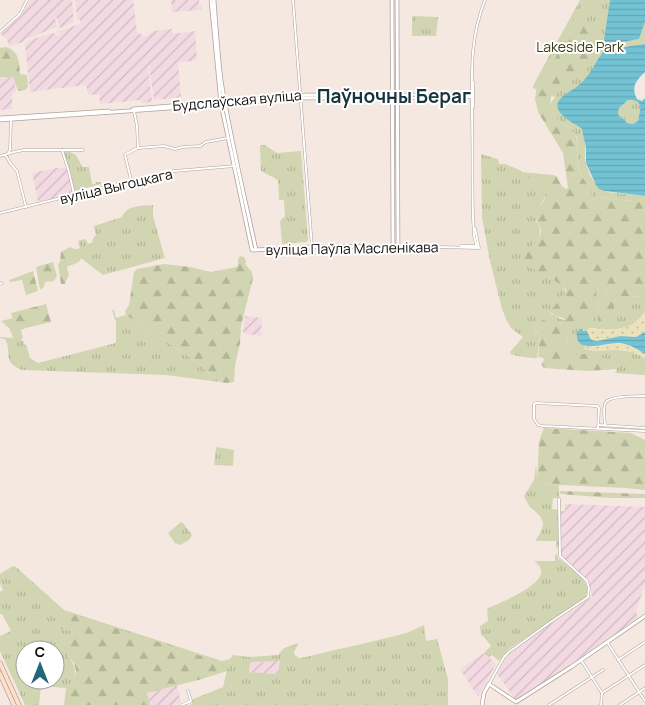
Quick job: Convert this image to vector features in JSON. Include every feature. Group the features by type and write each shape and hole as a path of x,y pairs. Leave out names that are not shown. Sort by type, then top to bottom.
{"main road":[{"path":"0,663 19,705"},
{"path":"0,674 14,705"}],"street":[{"path":"0,32 20,14 27,0"},
{"path":"213,0 223,102 228,137 236,166"},
{"path":"293,0 312,247"},
{"path":"392,0 398,246"},
{"path":"393,246 397,0"},
{"path":"472,95 473,44 479,16 485,0"},
{"name":"Будслаўская вуліца","path":"0,119 301,96 472,95"},
{"name":"вуліца Паўла Масленікава","path":"236,166 254,250 312,247 478,247 474,236 472,95"},
{"path":"223,102 236,166"},
{"name":"Будслаўская вуліца","path":"0,119 134,111 223,102"},
{"path":"134,111 138,148"},
{"path":"11,119 8,157 10,163 17,171 26,207"},
{"path":"130,180 125,155 138,148 164,146 175,149 197,146 228,137"},
{"path":"10,150 14,152"},
{"path":"0,156 24,150 83,150"},
{"path":"62,150 74,195"},
{"path":"4,155 8,157"},
{"name":"вуліца Выгоцкага","path":"0,213 130,180 174,171 236,166"},
{"path":"605,426 605,407 608,400 645,396"},
{"path":"598,429 599,408 597,406 536,403 534,406 534,419 538,425 598,429 645,431"},
{"path":"598,425 645,428"},
{"path":"482,705 488,684 504,657 549,623 588,597 589,588 587,582 560,556 559,499"},
{"path":"516,702 645,616"},
{"path":"607,642 645,701"},
{"path":"618,660 645,642"},
{"path":"581,660 602,693 601,705"},
{"path":"602,693 645,665"},
{"path":"549,705 603,670"},
{"path":"488,684 520,705"},
{"path":"620,705 645,688"},
{"path":"182,705 191,701 188,690"}],"shaded area":[{"path":"30,0 72,0 74,22 59,28 57,18 55,18 57,27 9,46 6,37 4,38 1,33 22,15"},
{"path":"75,0 133,0 137,32 145,37 153,31 172,29 173,34 195,31 197,60 178,63 181,97 154,100 149,66 152,102 141,103 140,100 100,104 99,94 88,95 86,85 30,92 25,44 30,40 53,33 58,36 60,34 56,32 80,24 80,20 77,18"},
{"path":"171,0 199,0 202,10 172,12"},
{"path":"0,77 14,77 16,92 10,97 12,98 12,109 0,110"},
{"path":"65,168 67,170 73,193 38,202 32,173"},
{"path":"245,316 262,318 261,336 243,332"},
{"path":"565,504 645,507 645,583 636,612 639,619 516,701 496,672 500,665 509,654 592,597 589,581 561,556 561,511 565,511"},
{"path":"484,653 496,664 478,697 460,669"},
{"path":"281,661 279,674 249,672 250,662"},
{"path":"177,685 181,703 175,705 150,705 146,693"}],"green space":[{"name":"Lakeside Park","path":"580,0 610,0 604,39 607,44 639,39 645,22 645,44 623,47 602,53 585,80 558,103 561,114 579,126 583,131 586,163 595,183 607,192 645,196 645,202 600,197 596,200 592,199 591,192 581,175 576,135 555,117 550,104 555,97 533,88"},
{"path":"577,13 592,28 597,38 598,49 590,54 587,65 578,76 551,97 552,112 576,136 579,170 590,189 592,199 596,200 599,197 645,202 645,296 619,297 615,299 614,320 608,326 602,325 598,321 599,299 608,294 607,291 597,289 594,320 573,324 567,322 563,318 554,316 551,310 565,294 565,288 558,282 530,268 524,261 526,254 541,232 536,217 544,200 545,193 536,180 521,175 521,172 556,176 562,186 566,189 568,188 563,153 538,112 535,99 537,86 552,66 563,40 574,23 573,18"},
{"path":"412,16 438,17 436,36 412,36"},
{"path":"6,47 11,49 16,55 20,74 27,75 28,87 25,90 18,91 13,77 0,77 0,48"},
{"path":"628,100 638,103 641,107 638,121 634,124 627,123 618,114 619,108"},
{"path":"261,145 265,145 277,153 301,151 308,240 306,242 282,244 280,221 285,216 284,200 279,200 278,180 261,171"},
{"path":"64,152 76,155 83,167 89,167 92,184 101,182 101,184 75,191"},
{"path":"481,154 498,159 499,164 505,164 522,171 525,176 538,181 545,189 546,192 536,221 540,230 538,239 525,256 530,267 563,286 565,290 565,294 551,313 564,320 591,322 598,288 607,291 608,294 599,299 598,321 613,321 615,299 619,297 645,296 645,312 631,325 614,329 591,328 584,331 583,329 578,331 577,335 585,349 625,351 645,358 645,375 615,373 616,366 596,354 573,355 568,353 566,349 568,333 561,323 542,320 534,327 535,331 540,335 537,358 511,354 510,352 523,337 511,328 507,321 502,309 490,261 482,218"},
{"path":"153,205 153,216 165,258 103,275 82,259 78,259 74,250 80,248 78,241 84,239 88,244 93,242 92,240 96,235 94,226 122,217 131,208"},
{"path":"70,247 78,249 81,259 68,266 69,274 65,284 61,284 58,264 61,252"},
{"path":"240,256 244,257 245,264 252,272 253,278 241,326 234,382 220,382 190,357 126,315 125,311 129,305 134,272 137,269 164,264 211,272 237,267"},
{"path":"53,262 57,276 54,281 45,282 44,287 40,290 36,267"},
{"path":"33,271 38,291 26,295 22,280 10,282 9,280"},
{"path":"46,304 51,322 26,328 14,325 11,313"},
{"path":"112,310 114,310 116,318 126,315 190,357 220,382 166,375 22,370 12,363 5,339 0,338 13,338 10,329 1,321 13,318 15,325 26,328 21,330 23,338 21,339 24,341 24,345 26,344 30,358 38,363 116,343 116,322"},
{"path":"542,320 557,322 566,327 568,333 566,347 569,353 573,355 596,354 616,366 617,369 587,371 544,368 541,364 544,360 543,358 538,357 540,335 534,329"},
{"path":"544,428 631,433 645,440 645,490 537,484 539,441"},
{"path":"217,447 234,450 233,466 214,464"},
{"path":"536,466 538,484 559,485 559,498 553,498 552,509 559,510 560,541 557,549 556,541 535,541 542,530 543,523 540,516 530,507 524,496 534,480"},
{"path":"560,491 645,494 645,498 612,498 560,494"},
{"path":"181,522 192,535 189,540 180,545 175,543 168,533"},
{"path":"557,554 558,558 579,574 586,585 586,597 509,649 499,661 492,655 489,657 484,653 491,646 481,635 480,626 488,621 487,609 515,596 535,583 540,576 541,568 534,561 555,561 555,555"},
{"path":"13,566 16,567 64,610 222,661 230,659 233,655 249,657 278,655 284,648 299,643 294,654 299,658 306,657 399,635 424,625 426,641 437,639 448,679 448,705 189,705 192,704 191,700 223,687 228,665 59,620 61,629 79,632 67,655 74,668 73,683 65,688 65,640 15,640 15,683 0,651 0,636 11,631 2,614 0,614 0,592 3,590 0,583 0,574","holes":["280,661 278,674 249,672 250,662"]},
{"path":"63,611 228,665 227,671 147,693 150,705 64,705 66,688 73,683 76,671 74,663 67,655 66,646 78,632 61,629 59,620"},
{"path":"18,690 41,690 39,705 25,705"}],"sand":[{"path":"645,312 645,332 636,337 621,336 595,341 590,338 587,331 591,328 626,327 636,322"},
{"path":"615,343 627,345 638,350 645,354 645,358 625,351 584,349 585,346 593,347"}],"water":[{"path":"610,0 645,0 645,22 639,39 610,44 605,43"},
{"path":"645,44 645,72 637,81 634,91 637,99 642,101 645,98 645,196 599,189 586,163 586,148 582,129 562,116 558,109 561,98 584,81 603,52","holes":["628,100 633,100 640,106 638,121 633,124 627,123 618,114 619,108"]},
{"path":"580,329 587,331 592,340 597,341 621,336 636,337 645,332 645,354 630,346 619,343 592,346 580,344 577,339 577,332"}],"district":[{"name":"Паўночны Бераг","path":"394,96"}]}
